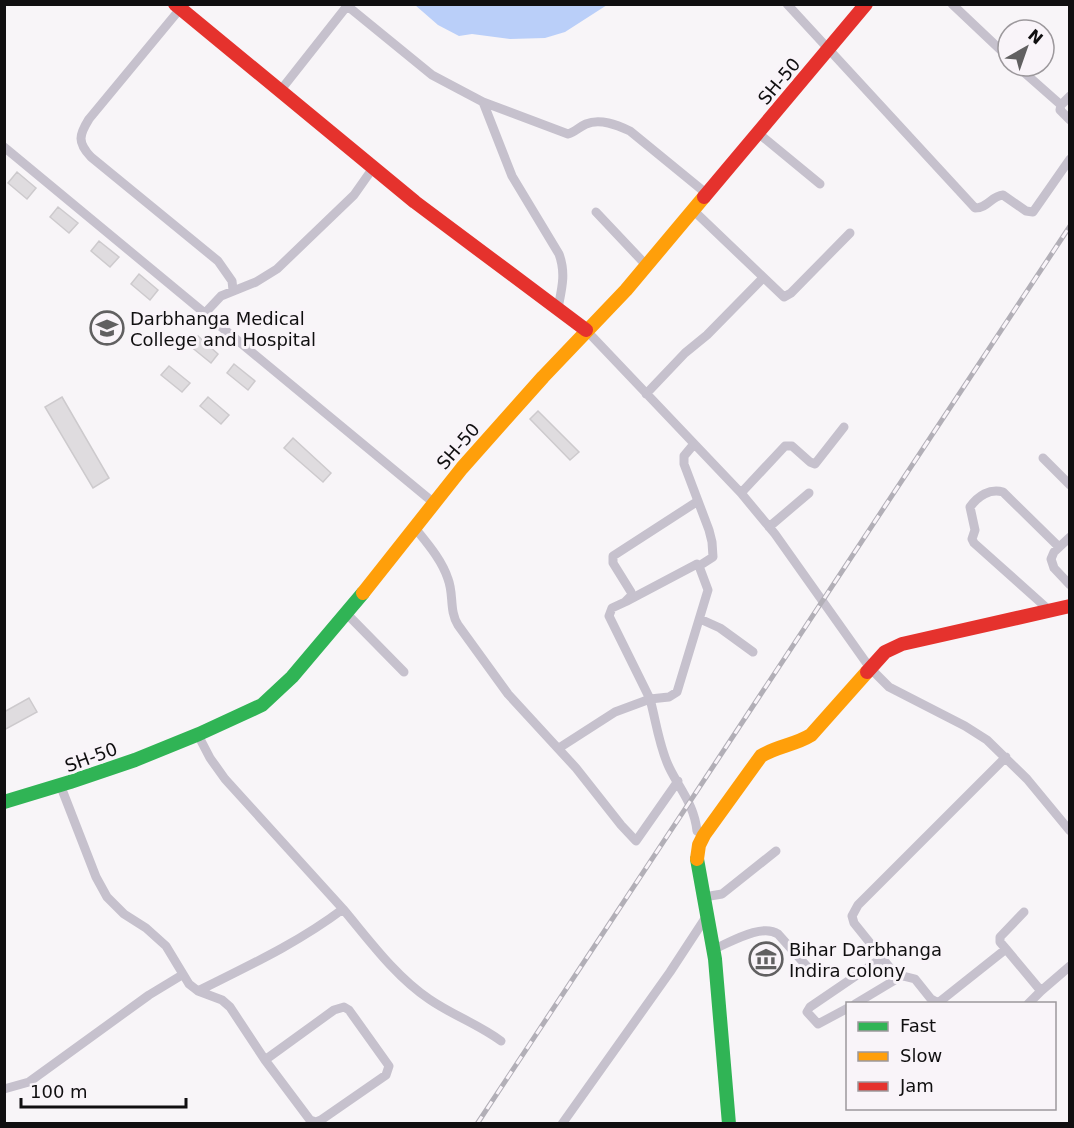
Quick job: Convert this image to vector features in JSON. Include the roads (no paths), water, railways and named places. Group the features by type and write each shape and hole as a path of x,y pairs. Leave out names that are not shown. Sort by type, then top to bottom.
{"street":[{"path":"787,4 975,208 984,207 994,198 1003,195 1026,212 1033,212 1070,159"},
{"name":"SH-50","path":"4,802 61,787 198,735 262,705 274,696 346,613 462,468 646,265 866,4"},
{"path":"952,4 996,46"},
{"path":"280,91 346,5 432,75 483,102 568,134 587,123 604,122 616,125 630,131 707,194"},
{"path":"233,290 232,281 218,261 90,156 83,148 80,138 88,119 178,7 415,202 586,330 741,493 769,527 870,668 889,687 965,726 987,740 1006,757 1070,831"},
{"path":"1031,78 1061,105"},
{"path":"1070,96 1061,105 1060,110 1070,120"},
{"path":"483,102 515,184 559,254 564,278 558,308"},
{"path":"758,133 820,184"},
{"path":"4,147 434,503"},
{"path":"206,312 221,296 256,282 277,269 354,195 373,168"},
{"path":"693,210 784,297 788,296 850,233"},
{"path":"596,212 646,265"},
{"path":"646,394 763,278"},
{"path":"741,493 785,446 792,446 815,464 844,427"},
{"path":"559,748 615,712 650,699 669,697 677,692 708,590 699,566 714,555 709,530 687,472 684,456 694,444"},
{"path":"1043,458 1070,485"},
{"path":"1049,610 974,543 972,539 975,530 970,507 988,492 997,490 1003,492 1059,547"},
{"path":"769,527 809,494"},
{"path":"626,602 631,592 613,563 612,555 698,501"},
{"path":"415,528 446,572 453,612 458,625 508,694 559,748 636,841 678,781"},
{"path":"1070,537 1051,559 1070,585"},
{"path":"697,564 612,608 609,616 650,699 664,754 689,800 697,831 704,835"},
{"path":"729,1124 714,949 697,856 704,835 761,756 769,751 800,742 811,735 885,652 902,644 1070,606"},
{"path":"346,613 404,672"},
{"path":"700,619 720,628 753,652"},
{"path":"198,735 210,758 225,779 408,984 430,1000 472,1022 501,1041"},
{"path":"936,1002 931,999 915,979 895,974 854,923 854,911 1006,757"},
{"path":"61,787 96,877 107,897 124,915 146,928 166,946 182,975 198,992 222,1000 230,1007 265,1060 305,1114 316,1122 321,1120 386,1075 389,1066 350,1010 344,1007 334,1010 265,1060"},
{"path":"704,897 722,894 776,851"},
{"path":"198,992 288,947 343,909"},
{"path":"1024,912 999,937 1000,942 1041,991"},
{"path":"562,1124 670,972 708,914"},
{"path":"714,949 760,930 772,930 778,933 811,971"},
{"path":"939,1002 1006,949"},
{"path":"846,1009 818,1024 807,1012 810,1007 882,958"},
{"path":"1030,1002 1070,966"},
{"path":"4,1089 29,1082 149,995 182,975"},
{"path":"858,1002 900,977"}],"water":[{"path":"415,5 607,5 565,32 545,38 510,39 472,34 459,36 438,25"}],"railway":[{"path":"477,1124 1070,226"}],"place":[{"name":"Darbhanga Medical College and Hospital","path":"107,328"},
{"name":"Bihar Darbhanga Indira colony","path":"766,959"}]}
